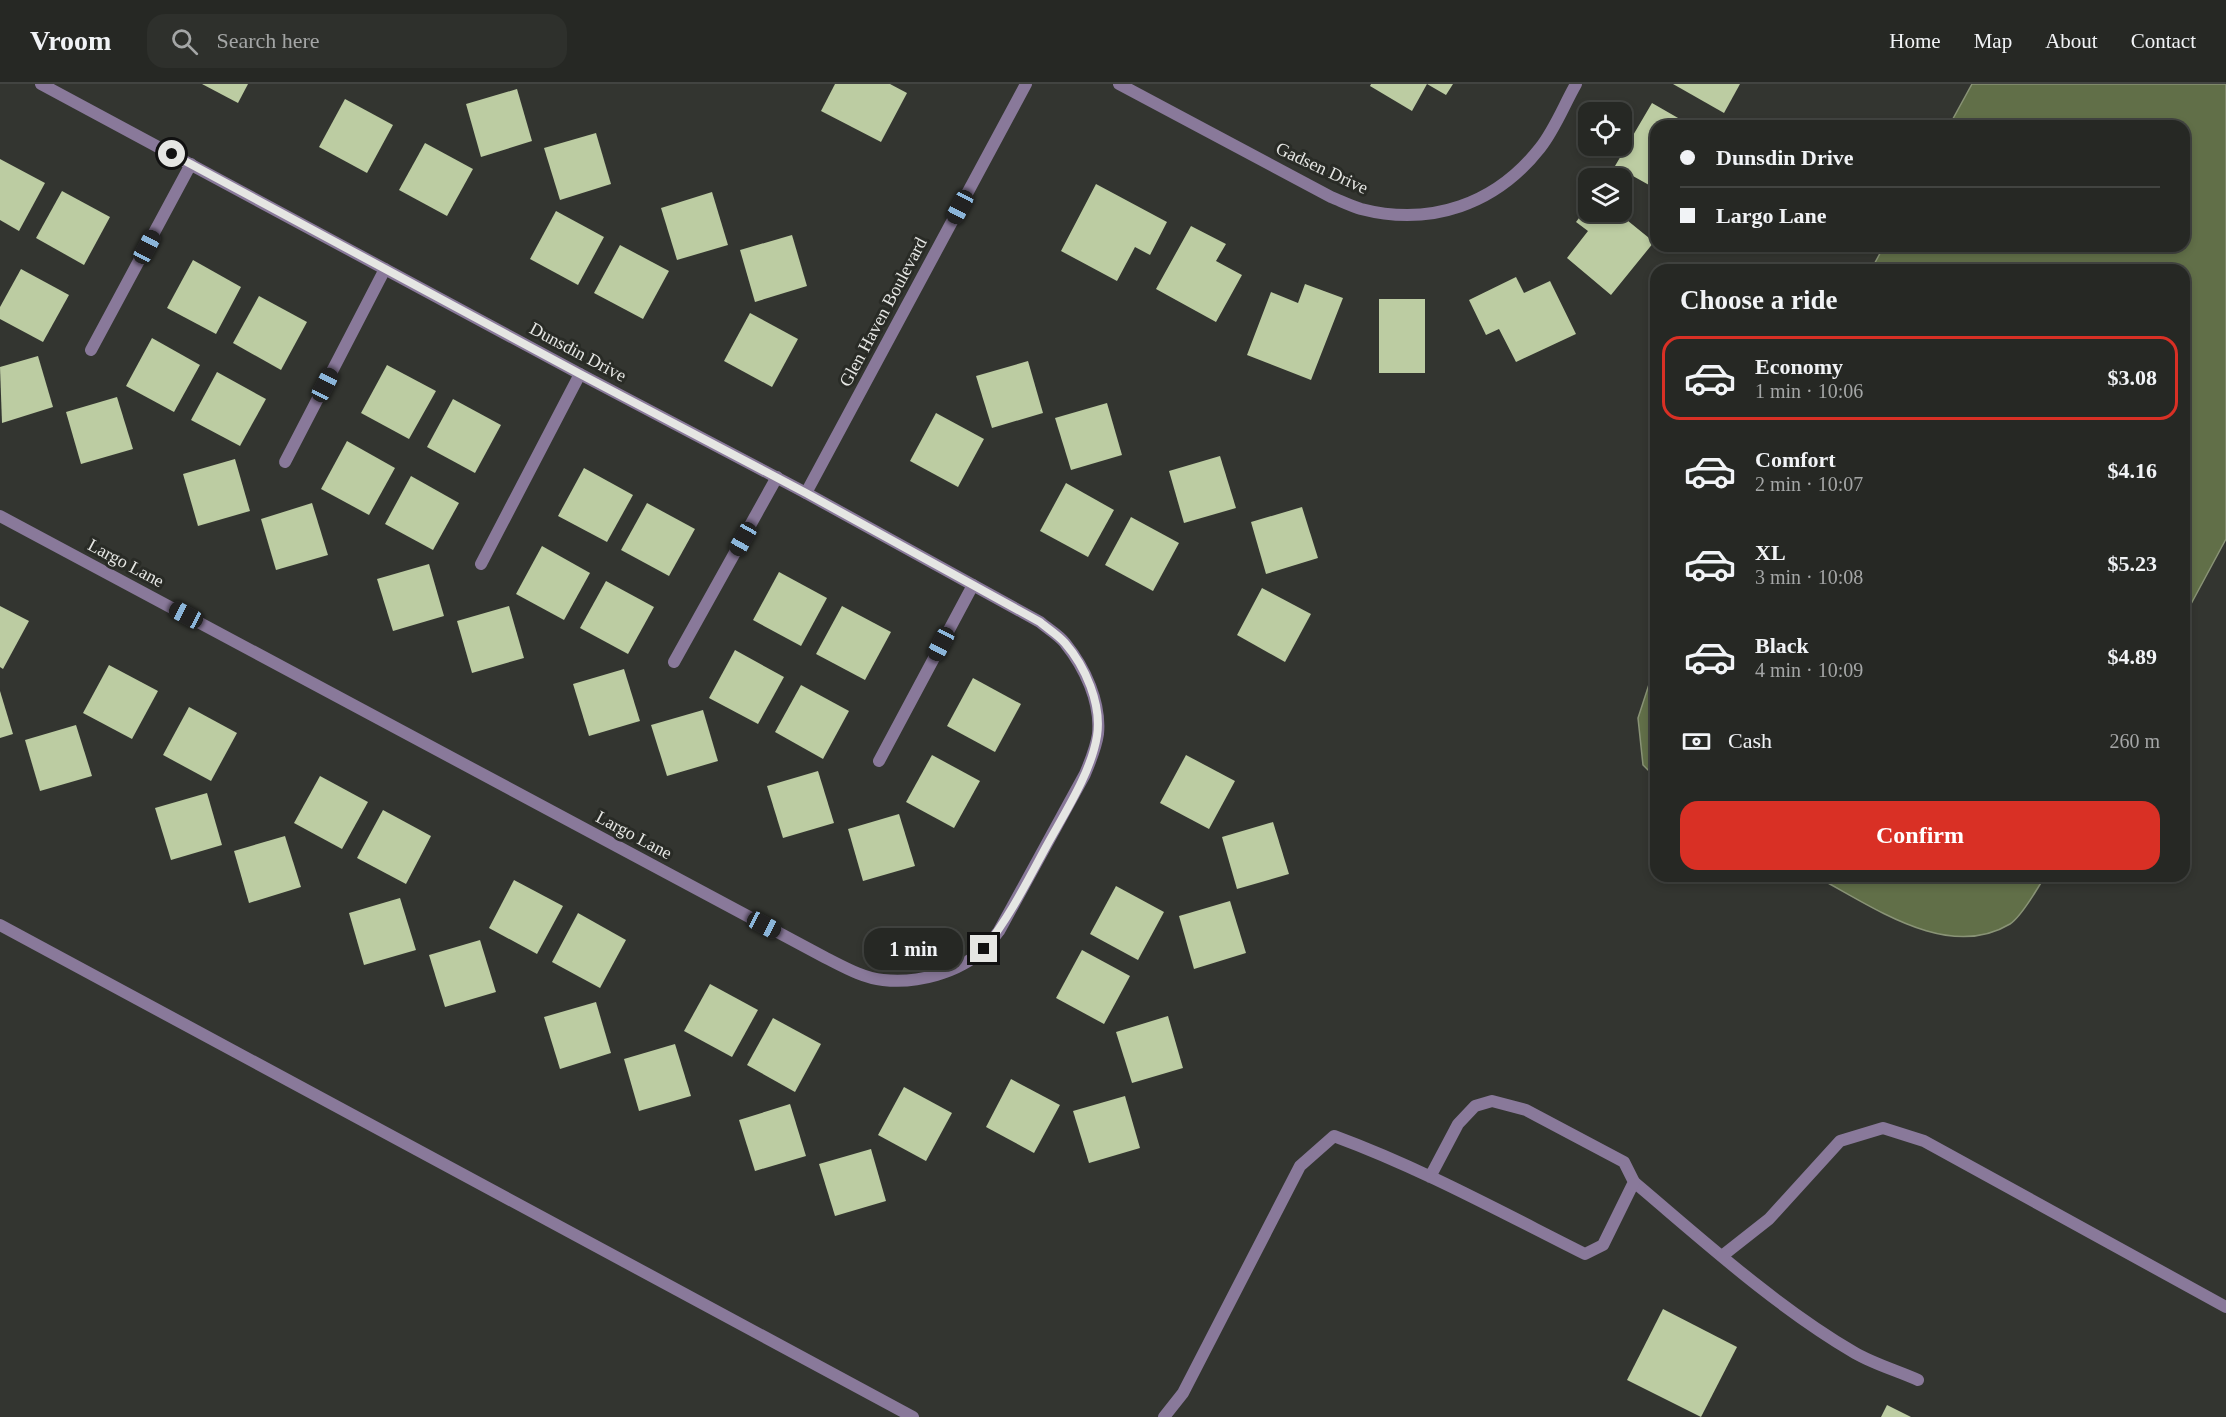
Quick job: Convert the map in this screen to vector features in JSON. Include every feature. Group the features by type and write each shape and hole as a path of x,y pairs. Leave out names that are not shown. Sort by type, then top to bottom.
{"street":[{"name":"Dunsdin Drive","path":"41,84 580,374 777,477 1040,622 1064,642 1083,670"},
{"name":"Glen Haven Boulevard","path":"806,493 1026,84"},
{"name":"Gadsen Drive","path":"1119,84 1331,197 1360,208 1391,214 1422,214 1467,205 1495,190 1520,171 1540,147 1576,84"},
{"path":"91,350 191,164"},
{"path":"285,462 385,269"},
{"path":"481,564 580,374"},
{"path":"674,662 777,477"},
{"name":"Largo Lane","path":"0,516 826,958 860,974 882,980 907,980 948,971 967,962 984,949 999,931 1092,757 1098,734 1097,716 1093,693 1083,670"},
{"path":"879,761 973,585"},
{"path":"0,925 913,1417"},
{"path":"1430,1177 1458,1125 1475,1106 1492,1101 1526,1110 1624,1162 1634,1182 1722,1256 1799,1316 1857,1354 1918,1380"},
{"path":"1722,1256 1769,1219 1840,1141 1882,1128 1924,1141 2226,1307"},
{"path":"1164,1417 1183,1393 1300,1166 1334,1136 1385,1155 1585,1254 1603,1245 1634,1182"}],"shaded area":[{"path":"1972,84 2226,84 2226,539 2190,606 2190,264 1874,264 1881,252 2190,252 2190,120 1952,120"},
{"path":"1650,681 1650,772 1643,765 1638,718"},
{"path":"1826,882 2042,882 2024,909 2010,924 1986,934 1961,937 1935,933 1885,914"}],"building":[{"path":"202,84 248,84 238,103"},
{"path":"835,84 890,84 907,93 881,142 821,111"},
{"path":"1371,84 1427,84 1412,111 1370,86"},
{"path":"1427,84 1453,84 1446,95"},
{"path":"1673,84 1740,84 1724,113"},
{"path":"517,89 532,141 481,157 466,104"},
{"path":"345,99 393,125 367,173 319,147"},
{"path":"1652,103 1682,120 1650,120 1649,185 1632,176 1632,168 1615,166 1621,156 1632,156 1632,137"},
{"path":"596,133 611,184 560,200 544,148"},
{"path":"425,143 473,169 447,216 399,190"},
{"path":"0,159 45,183 19,231 0,220"},
{"path":"1096,184 1167,222 1150,255 1135,247 1117,281 1061,251"},
{"path":"62,191 110,217 84,265 36,238"},
{"path":"712,192 728,245 677,260 661,208"},
{"path":"556,211 604,237 578,285 530,259"},
{"path":"1578,219 1578,222 1629,222 1650,239 1650,247 1611,295 1567,258 1588,231 1576,222"},
{"path":"1191,226 1226,244 1216,261 1242,275 1216,322 1156,289"},
{"path":"792,235 807,286 755,302 740,250"},
{"path":"620,245 669,271 643,319 594,293"},
{"path":"193,260 241,287 216,334 167,308"},
{"path":"21,269 69,295 43,342 0,319 0,307"},
{"path":"1516,277 1524,293 1550,281 1576,334 1516,362 1499,329 1486,335 1469,300"},
{"path":"1305,284 1343,298 1311,380 1247,355 1271,292 1298,303"},
{"path":"259,296 307,322 281,370 233,343"},
{"path":"1379,299 1425,299 1425,373 1379,373"},
{"path":"750,313 798,339 772,387 724,361"},
{"path":"152,338 200,365 174,412 126,386"},
{"path":"38,356 53,407 2,423 0,367"},
{"path":"1028,361 1043,413 992,428 976,376"},
{"path":"387,365 436,391 409,439 361,413"},
{"path":"217,372 266,399 240,446 191,420"},
{"path":"117,397 133,449 81,464 66,412"},
{"path":"453,399 501,425 475,473 427,447"},
{"path":"1107,403 1122,455 1071,470 1055,418"},
{"path":"936,413 984,439 958,487 910,461"},
{"path":"347,441 395,468 369,515 321,489"},
{"path":"1220,456 1236,508 1184,523 1169,471"},
{"path":"235,459 250,511 198,526 183,474"},
{"path":"584,468 633,495 607,542 558,516"},
{"path":"411,476 459,503 433,550 385,524"},
{"path":"1066,483 1114,510 1088,557 1040,531"},
{"path":"312,503 328,555 276,570 261,519"},
{"path":"647,503 695,529 669,576 621,550"},
{"path":"1302,507 1318,558 1266,574 1251,522"},
{"path":"1131,517 1179,543 1153,591 1105,565"},
{"path":"542,546 590,573 564,620 516,594"},
{"path":"429,564 444,616 393,631 377,579"},
{"path":"779,572 827,598 801,646 753,620"},
{"path":"606,581 654,607 628,654 580,628"},
{"path":"1262,588 1311,614 1285,662 1237,635"},
{"path":"0,606 29,621 3,669 0,667"},
{"path":"509,606 524,658 472,673 457,621"},
{"path":"842,606 891,632 865,680 816,654"},
{"path":"735,650 784,677 758,724 709,698"},
{"path":"109,665 158,691 132,739 83,713"},
{"path":"624,669 640,721 589,736 573,684"},
{"path":"973,678 1021,704 995,752 947,726"},
{"path":"801,685 849,711 823,759 775,732"},
{"path":"0,691 13,734 0,738"},
{"path":"189,707 237,733 211,781 163,755"},
{"path":"703,710 718,761 667,776 651,725"},
{"path":"76,725 92,776 40,791 25,740"},
{"path":"932,755 980,781 954,828 906,802"},
{"path":"1186,755 1235,781 1209,829 1160,803"},
{"path":"818,771 834,823 783,838 767,786"},
{"path":"320,776 368,802 342,849 294,823"},
{"path":"207,793 222,845 171,860 155,808"},
{"path":"383,810 431,836 406,884 357,858"},
{"path":"899,814 915,866 863,881 848,829"},
{"path":"1273,822 1289,874 1237,889 1222,837"},
{"path":"285,836 301,887 249,903 234,851"},
{"path":"514,880 563,906 537,954 489,928"},
{"path":"1116,886 1164,912 1138,960 1090,934"},
{"path":"400,898 416,950 364,965 349,913"},
{"path":"1230,901 1246,953 1194,969 1179,916"},
{"path":"578,913 626,940 600,988 552,962"},
{"path":"480,940 496,992 445,1007 429,955"},
{"path":"1082,950 1130,976 1104,1024 1056,998"},
{"path":"710,984 758,1010 732,1057 684,1031"},
{"path":"596,1002 611,1053 560,1069 544,1017"},
{"path":"1168,1016 1183,1068 1132,1083 1116,1032"},
{"path":"773,1018 821,1044 795,1092 747,1065"},
{"path":"675,1044 691,1096 639,1111 624,1059"},
{"path":"1011,1079 1060,1105 1034,1153 986,1127"},
{"path":"904,1087 952,1113 926,1161 878,1135"},
{"path":"1125,1096 1140,1148 1089,1163 1073,1111"},
{"path":"790,1104 806,1156 755,1171 739,1120"},
{"path":"871,1149 886,1201 835,1216 819,1164"},
{"path":"1663,1309 1737,1347 1701,1417 1627,1380"},
{"path":"1887,1405 1911,1417 1881,1417"}],"route":[{"path":"172,154 806,493 1040,622 1064,642 1083,670 1093,693 1098,734 1085,774 1009,914 984,949"}]}
